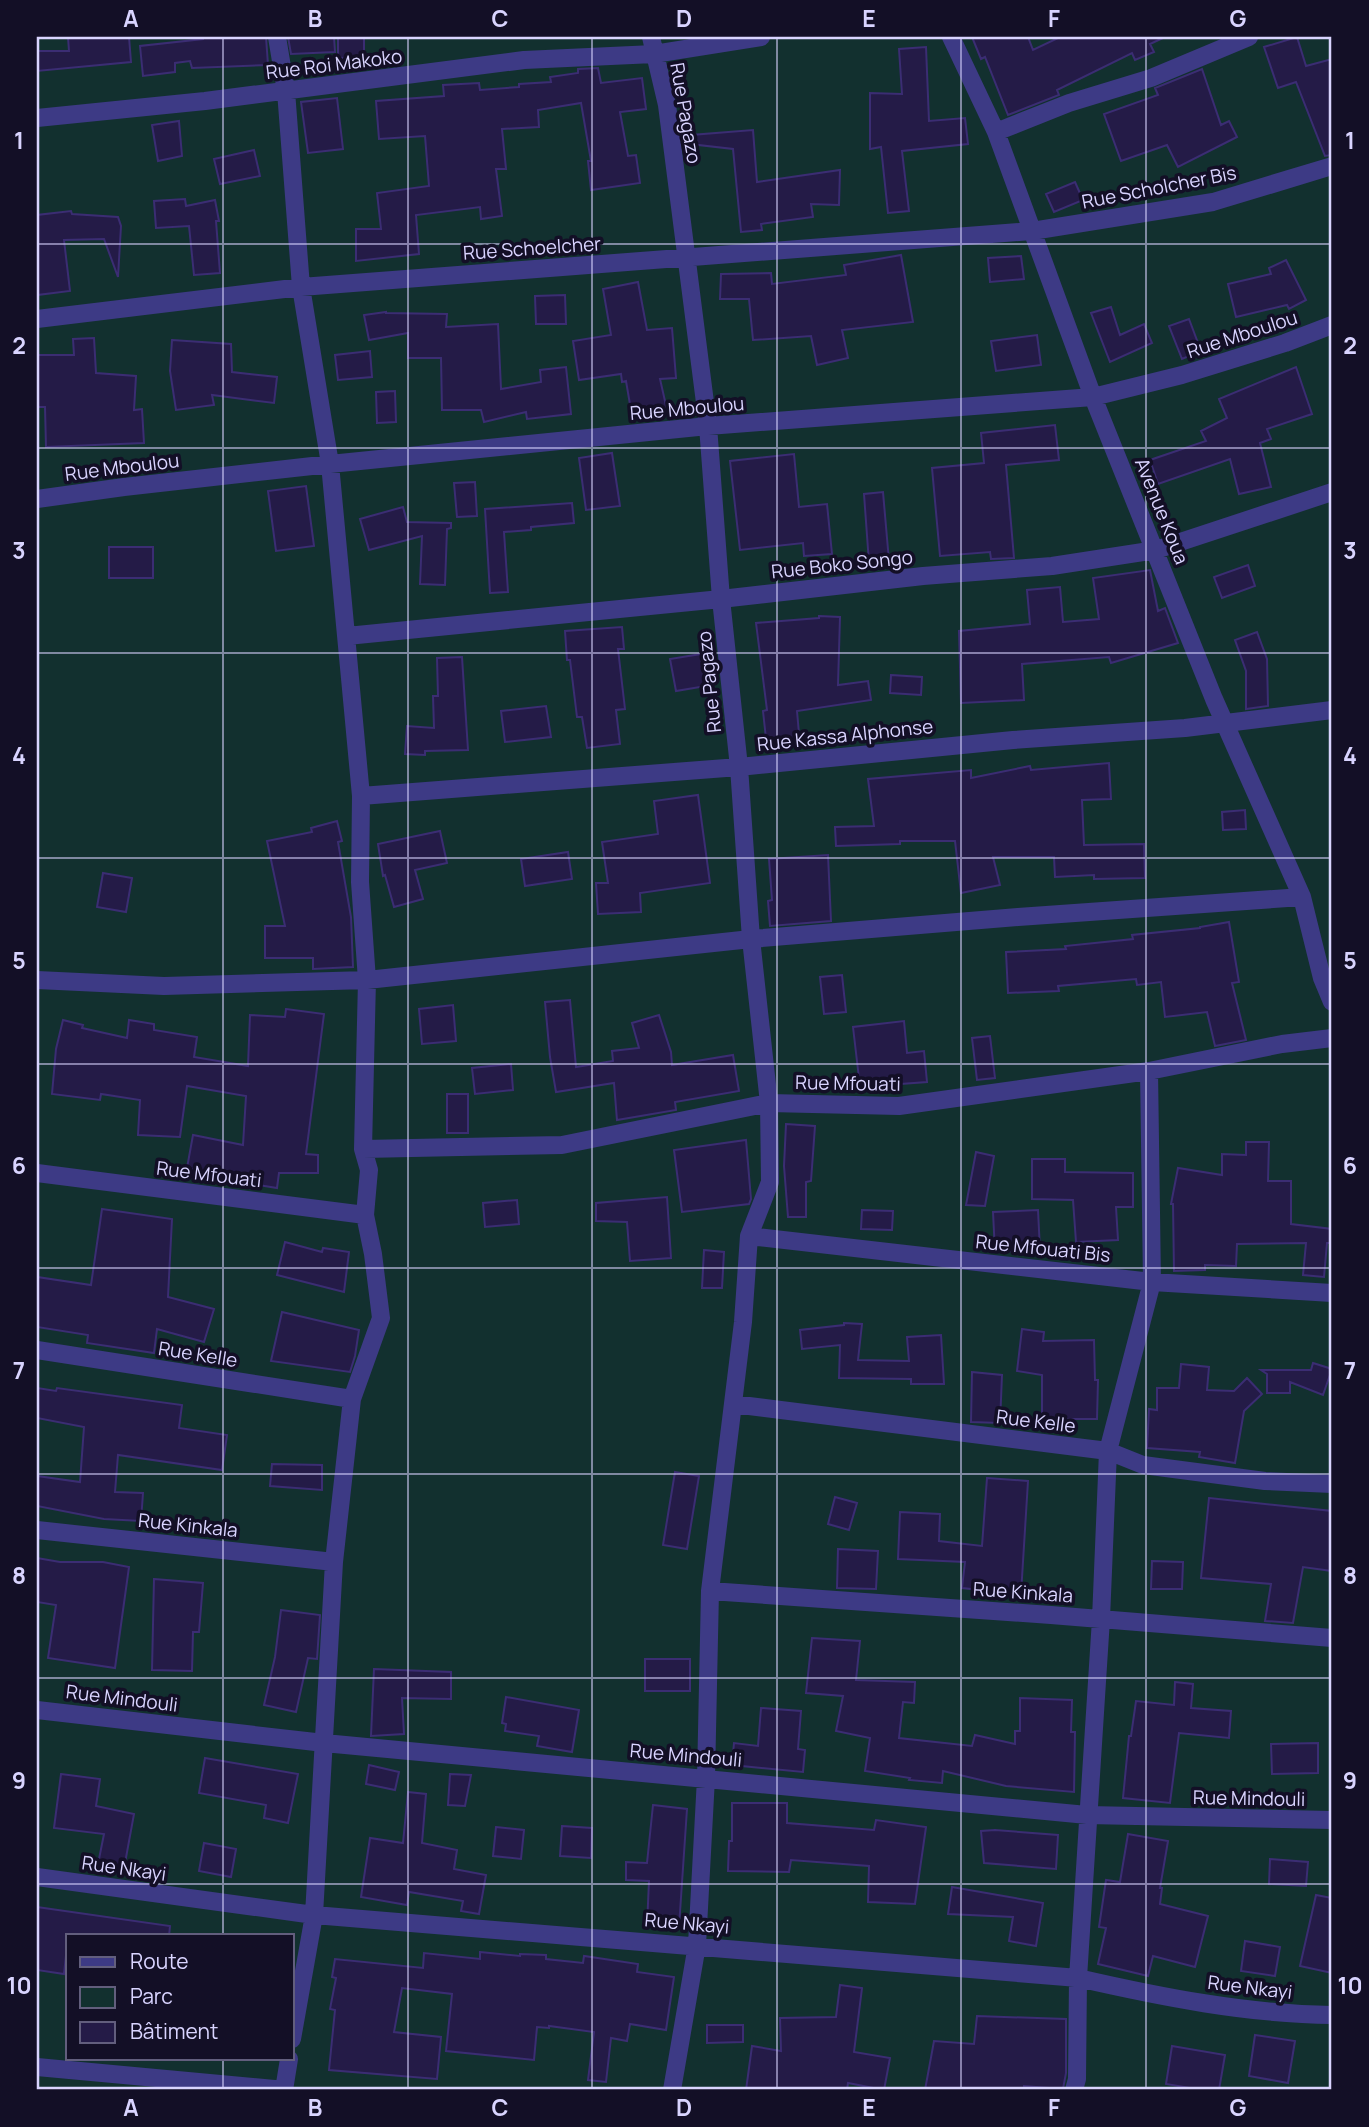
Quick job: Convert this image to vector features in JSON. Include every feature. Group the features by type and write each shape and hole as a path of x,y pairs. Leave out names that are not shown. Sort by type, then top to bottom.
{"street":[{"path":"277,37 286,91 301,287 330,464 361,796 360,882 366,980 363,1149 369,1170 365,1210 380,1318 352,1399 334,1562 314,1915 294,2028"},
{"name":"Rue Roi Makoko","path":"37,118 286,91 524,60 761,37"},
{"name":"Avenue Koua","path":"951,37 996,132 1093,397 1214,699 1302,897 1322,978 1332,1002"},
{"path":"996,132 1069,103 1151,78 1249,37"},
{"name":"Rue Pagazo","path":"652,46 667,105 708,426 721,599 739,767 751,939 769,1103 770,1182 750,1236 743,1322 710,1591 706,1778 697,1945 672,2090"},
{"name":"Rue Scholcher Bis","path":"1032,230 1213,202 1332,166"},
{"name":"Rue Schoelcher","path":"37,319 301,287 1032,230"},
{"name":"Rue Mboulou","path":"37,499 330,464 708,426 1093,397 1182,375 1332,325"},
{"name":"Rue Boko Songo","path":"347,636 923,576 1052,566 1156,550 1332,492"},
{"name":"Rue Kassa Alphonse","path":"361,796 739,767 1013,740 1227,724 1332,710"},
{"path":"37,980 164,986 366,980 751,939 1302,897"},
{"name":"Rue Mfouati","path":"363,1149 562,1145 769,1103 900,1106 1149,1071 1282,1044 1332,1038"},
{"path":"1074,2090 1077,2079 1078,1978 1101,1619 1108,1451 1152,1282 1149,1071"},
{"name":"Rue Mfouati","path":"37,1173 365,1210"},
{"name":"Rue Mfouati Bis","path":"750,1236 1152,1282 1332,1293"},
{"name":"Rue Kelle","path":"37,1350 352,1399"},
{"name":"Rue Kelle","path":"733,1404 1108,1451 1143,1465 1265,1481 1332,1484"},
{"name":"Rue Kinkala","path":"37,1530 334,1562"},
{"name":"Rue Kinkala","path":"710,1591 1332,1638"},
{"name":"Rue Mindouli","path":"37,1710 324,1743 1087,1815 1332,1820"},
{"name":"Rue Nkayi","path":"37,1877 314,1915 1078,1978 1180,1999 1288,2014 1332,2015"},
{"path":"37,2067 284,2090 289,2060"}],"green space":[{"path":"37,37 1332,37 1332,2090 37,2090"}],"building":[{"path":"68,37 129,37 131,62 37,71 37,51 69,51"},
{"path":"203,37 266,37 268,65 192,68 190,61 175,63 175,72 143,76 140,46"},
{"path":"288,37 334,37 335,52 291,54"},
{"path":"338,37 364,37 364,57 338,58"},
{"path":"972,37 1028,37 1033,50 1060,37 1165,37 1150,44 1154,52 1135,60 1132,53 1057,90 1059,95 1008,115 985,57 981,59"},
{"path":"1297,37 1306,66 1332,59 1332,155 1325,156 1296,82 1278,88 1264,47"},
{"path":"926,47 929,121 965,118 968,144 902,151 909,211 888,213 881,147 870,149 870,93 902,94 899,49"},
{"path":"598,68 601,83 642,78 646,109 620,112 628,156 636,155 640,183 591,190 588,161 591,161 581,103 538,110 539,127 502,129 506,169 496,169 502,216 481,219 480,207 416,215 419,254 356,261 356,229 381,229 377,193 429,186 425,136 379,139 376,101 444,96 443,85 479,83 480,90 519,87 519,84 551,82 550,77 578,73 578,69"},
{"path":"1202,69 1221,125 1229,121 1237,137 1178,167 1167,145 1121,161 1104,114 1158,95 1155,88"},
{"path":"337,98 343,149 308,153 301,102"},
{"path":"179,121 182,156 158,161 152,125"},
{"path":"753,130 757,182 840,170 839,205 811,204 813,217 761,224 762,230 741,232 733,149 690,144 691,135"},
{"path":"254,150 260,176 220,184 214,159"},
{"path":"1075,182 1083,200 1054,212 1046,194"},
{"path":"185,199 186,206 215,200 219,221 216,221 220,273 194,275 189,226 156,228 154,201"},
{"path":"71,211 72,214 118,217 121,226 118,277 104,239 64,240 70,291 37,295 37,215"},
{"path":"901,255 913,322 842,330 848,358 817,365 811,336 753,340 749,299 720,299 721,274 771,273 772,284 846,275 844,265"},
{"path":"1021,256 1024,279 990,282 988,258"},
{"path":"1286,260 1306,300 1289,309 1287,305 1236,317 1228,284 1271,274 1269,268"},
{"path":"638,282 647,330 672,328 676,378 660,379 667,410 632,416 626,381 622,382 621,374 579,380 573,341 611,335 603,289"},
{"path":"565,295 566,324 536,324 535,296"},
{"path":"1111,307 1120,335 1144,324 1152,343 1110,362 1091,313"},
{"path":"386,312 447,314 446,327 498,324 501,389 541,382 540,370 566,367 571,414 527,419 526,412 484,422 481,410 442,410 441,358 408,358 408,333 369,340 364,315"},
{"path":"1189,319 1201,351 1182,359 1169,326"},
{"path":"1037,335 1041,365 996,371 991,341"},
{"path":"94,338 96,373 136,376 134,410 142,409 144,443 46,447 45,407 37,407 37,355 74,355 73,339"},
{"path":"172,340 231,344 232,372 277,377 274,403 212,395 214,405 176,410 170,371"},
{"path":"370,351 372,377 338,380 335,355"},
{"path":"1296,367 1312,414 1267,429 1271,439 1260,443 1271,487 1239,494 1230,459 1158,484 1150,460 1206,441 1201,431 1227,418 1219,399"},
{"path":"395,391 396,422 377,423 376,392"},
{"path":"1055,425 1059,460 1006,465 1014,558 991,559 990,552 940,556 932,468 984,463 981,433"},
{"path":"612,453 620,506 586,510 579,458"},
{"path":"794,454 799,507 827,504 832,554 804,556 803,543 740,550 730,461"},
{"path":"475,482 477,516 457,517 454,483"},
{"path":"306,486 314,546 276,551 268,491"},
{"path":"883,492 889,561 869,563 864,494"},
{"path":"572,503 574,523 504,532 508,592 490,593 485,509"},
{"path":"403,507 407,522 451,523 451,528 447,529 445,585 420,584 422,536 369,550 360,519"},
{"path":"109,547 153,547 153,578 109,578"},
{"path":"1248,565 1255,586 1222,598 1214,577"},
{"path":"1150,570 1158,611 1165,608 1178,643 1111,663 1109,657 1022,664 1024,700 961,703 959,631 1030,624 1027,590 1060,587 1063,622 1099,619 1093,578"},
{"path":"819,616 840,617 838,685 868,681 871,700 797,711 800,745 767,748 763,711 767,710 756,623"},
{"path":"622,627 624,649 618,649 625,709 616,710 620,744 587,748 582,717 577,717 565,631"},
{"path":"1257,632 1267,659 1268,706 1246,709 1246,671 1235,640"},
{"path":"701,654 706,686 676,691 670,659"},
{"path":"462,657 468,750 425,751 425,755 405,754 407,726 434,728 433,696 438,696 437,658"},
{"path":"891,675 922,677 921,695 890,693"},
{"path":"546,706 551,737 505,742 501,711"},
{"path":"1109,763 1111,799 1082,800 1084,845 1144,844 1145,878 1094,879 1094,875 1055,877 1054,857 993,857 1000,885 961,893 955,841 900,841 900,844 836,846 835,827 874,826 868,779 971,770 971,778 1030,766 1031,770"},
{"path":"698,795 710,883 640,893 641,912 598,914 596,883 608,883 602,842 658,834 654,801"},
{"path":"1245,810 1246,829 1223,830 1222,812"},
{"path":"337,821 351,917 353,967 313,969 313,958 265,958 265,926 285,926 267,841 312,832 311,828"},
{"path":"440,831 447,863 415,870 423,899 394,907 385,875 383,876 378,844"},
{"path":"568,852 572,879 525,886 521,859"},
{"path":"828,855 831,921 770,926 768,901 772,900 769,859"},
{"path":"103,873 132,878 126,912 97,907"},
{"path":"1229,922 1239,982 1232,983 1246,1040 1215,1046 1207,1012 1165,1017 1161,982 1137,985 1136,979 1058,986 1059,991 1008,993 1006,952 1066,949 1065,946 1133,939 1132,935"},
{"path":"842,975 846,1012 824,1014 820,977"},
{"path":"570,1000 576,1067 613,1061 612,1051 639,1048 632,1023 659,1015 671,1052 672,1065 733,1055 739,1091 675,1102 676,1110 617,1120 614,1083 556,1092 545,1002"},
{"path":"453,1005 456,1041 422,1044 419,1009"},
{"path":"286,1009 324,1014 306,1154 318,1155 318,1173 279,1173 277,1188 187,1168 193,1135 243,1145 246,1096 187,1086 180,1137 138,1135 140,1100 101,1094 100,1100 52,1094 56,1049 63,1020 83,1025 82,1028 127,1038 129,1020 154,1024 154,1030 197,1037 194,1057 248,1066 250,1015 285,1017"},
{"path":"904,1021 907,1053 924,1051 927,1082 860,1087 853,1027"},
{"path":"990,1036 995,1078 977,1080 972,1038"},
{"path":"511,1064 513,1090 475,1094 472,1068"},
{"path":"447,1094 468,1094 468,1133 447,1133"},
{"path":"786,1124 815,1126 811,1181 806,1182 806,1217 788,1217 784,1166"},
{"path":"746,1140 751,1199 749,1204 682,1212 674,1150"},
{"path":"1246,1142 1269,1142 1268,1181 1291,1181 1291,1224 1332,1229 1332,1243 1327,1243 1324,1277 1303,1275 1306,1243 1237,1244 1236,1266 1205,1265 1205,1270 1174,1271 1171,1204 1178,1168 1222,1175 1222,1154 1246,1155"},
{"path":"976,1152 994,1156 985,1206 966,1205"},
{"path":"1032,1159 1065,1159 1065,1172 1133,1173 1133,1207 1116,1207 1118,1240 1076,1242 1073,1200 1032,1199"},
{"path":"667,1197 671,1258 630,1261 627,1222 596,1221 596,1203"},
{"path":"517,1200 519,1224 485,1227 483,1203"},
{"path":"102,1209 172,1219 168,1297 214,1309 204,1342 157,1329 154,1353 87,1343 88,1335 37,1327 37,1277 91,1285"},
{"path":"862,1210 893,1211 892,1230 861,1229"},
{"path":"1038,1210 1040,1250 995,1252 993,1212"},
{"path":"285,1242 322,1252 323,1248 349,1252 344,1292 277,1275"},
{"path":"704,1250 724,1252 722,1288 702,1288"},
{"path":"282,1312 359,1330 350,1372 271,1361"},
{"path":"844,1323 862,1324 858,1360 909,1361 907,1337 941,1335 944,1384 911,1384 911,1379 839,1378 840,1345 802,1349 800,1330"},
{"path":"1022,1329 1044,1332 1043,1341 1094,1340 1095,1380 1098,1380 1097,1419 1042,1419 1042,1375 1017,1371"},
{"path":"1313,1363 1332,1369 1323,1395 1290,1382 1290,1393 1267,1393 1267,1374 1261,1370 1311,1370"},
{"path":"1181,1364 1209,1367 1207,1390 1234,1391 1247,1378 1262,1394 1244,1411 1235,1463 1199,1457 1200,1452 1147,1448 1149,1409 1157,1410 1157,1388 1179,1388"},
{"path":"972,1372 1002,1375 1000,1423 971,1422"},
{"path":"37,1388 56,1391 57,1388 182,1405 179,1428 227,1435 222,1470 118,1455 115,1492 143,1493 141,1521 104,1519 37,1506 37,1476 80,1482 84,1427 37,1418"},
{"path":"272,1464 322,1465 322,1490 270,1486"},
{"path":"675,1472 699,1476 687,1549 663,1545"},
{"path":"987,1478 1028,1481 1021,1594 962,1588 965,1562 898,1559 900,1512 940,1514 939,1541 982,1546"},
{"path":"835,1497 857,1503 849,1530 828,1524"},
{"path":"1209,1498 1332,1511 1332,1571 1303,1567 1293,1623 1265,1621 1271,1584 1201,1578"},
{"path":"838,1549 878,1551 876,1589 837,1588"},
{"path":"37,1558 60,1562 103,1562 129,1567 115,1668 48,1658 56,1605 37,1602"},
{"path":"1152,1561 1183,1562 1182,1589 1151,1589"},
{"path":"154,1579 203,1583 199,1632 193,1632 192,1671 152,1670"},
{"path":"281,1610 320,1615 317,1659 308,1658 296,1712 264,1705 275,1657"},
{"path":"812,1638 860,1641 856,1680 915,1682 914,1703 903,1702 899,1738 972,1746 975,1735 1015,1744 1015,1731 1020,1731 1020,1698 1072,1700 1071,1732 1075,1732 1074,1792 1006,1786 943,1771 942,1783 909,1780 910,1778 865,1771 870,1738 836,1731 843,1696 806,1693"},
{"path":"645,1659 690,1659 690,1691 645,1691"},
{"path":"374,1669 451,1672 451,1699 402,1698 404,1734 371,1736"},
{"path":"1175,1682 1193,1684 1191,1708 1231,1711 1229,1738 1179,1733 1170,1803 1123,1798 1129,1736 1136,1701 1174,1705"},
{"path":"506,1697 579,1710 572,1752 537,1746 539,1736 505,1731 506,1724 502,1723"},
{"path":"761,1708 801,1711 798,1749 805,1750 803,1772 732,1765 734,1743 758,1746"},
{"path":"1318,1743 1318,1773 1272,1774 1271,1744"},
{"path":"205,1758 298,1774 288,1823 264,1818 266,1805 199,1793"},
{"path":"369,1765 399,1772 395,1790 366,1784"},
{"path":"61,1774 100,1779 96,1806 134,1814 123,1874 97,1869 104,1834 54,1828"},
{"path":"450,1774 471,1775 465,1806 448,1805"},
{"path":"408,1792 426,1794 422,1843 457,1850 454,1869 486,1875 479,1914 461,1911 463,1901 409,1892 407,1905 361,1897 370,1838 403,1843"},
{"path":"732,1803 787,1803 787,1823 874,1830 876,1820 926,1827 915,1904 868,1902 869,1866 791,1860 789,1872 728,1871 729,1841 732,1841"},
{"path":"653,1805 687,1809 679,1927 647,1926 649,1881 626,1880 626,1862 647,1863"},
{"path":"562,1826 592,1828 591,1858 560,1856"},
{"path":"496,1827 524,1830 521,1859 493,1856"},
{"path":"981,1831 1058,1835 1056,1869 984,1863"},
{"path":"1128,1834 1168,1841 1160,1904 1208,1916 1195,1967 1153,1956 1148,1976 1098,1964 1106,1928 1099,1927 1106,1880 1120,1882"},
{"path":"204,1843 236,1849 231,1877 199,1871"},
{"path":"1270,1859 1308,1862 1306,1886 1269,1884"},
{"path":"952,1887 1043,1903 1036,1946 1009,1941 1013,1917 948,1914"},
{"path":"1316,1895 1332,1898 1332,1973 1300,1966"},
{"path":"37,1907 170,1926 169,1934 66,1934 64,1974 37,1970"},
{"path":"1245,1941 1280,1947 1275,1976 1241,1971"},
{"path":"480,1952 520,1956 546,1955 546,1959 583,1963 584,1956 638,1964 637,1972 674,1977 666,2030 630,2024 627,2041 611,2038 606,2082 588,2080 594,2032 537,2027 534,2060 446,2051 452,1994 402,1988 394,2032 441,2037 437,2079 329,2070 335,2010 330,2009 336,1978 332,1977 335,1959 423,1968 424,1953 480,1959"},
{"path":"840,1985 862,1988 854,2052 890,2058 884,2090 848,2083 847,2090 746,2090 752,2046 781,2051 780,2018 836,2017"},
{"path":"977,2016 1066,2019 1066,2073 1063,2089 1024,2086 1024,2090 925,2090 934,2041 974,2044"},
{"path":"707,2025 743,2025 743,2042 707,2043"},
{"path":"1255,2035 1295,2041 1288,2083 1249,2076"},
{"path":"1172,2046 1225,2055 1219,2090 1166,2084"}]}
